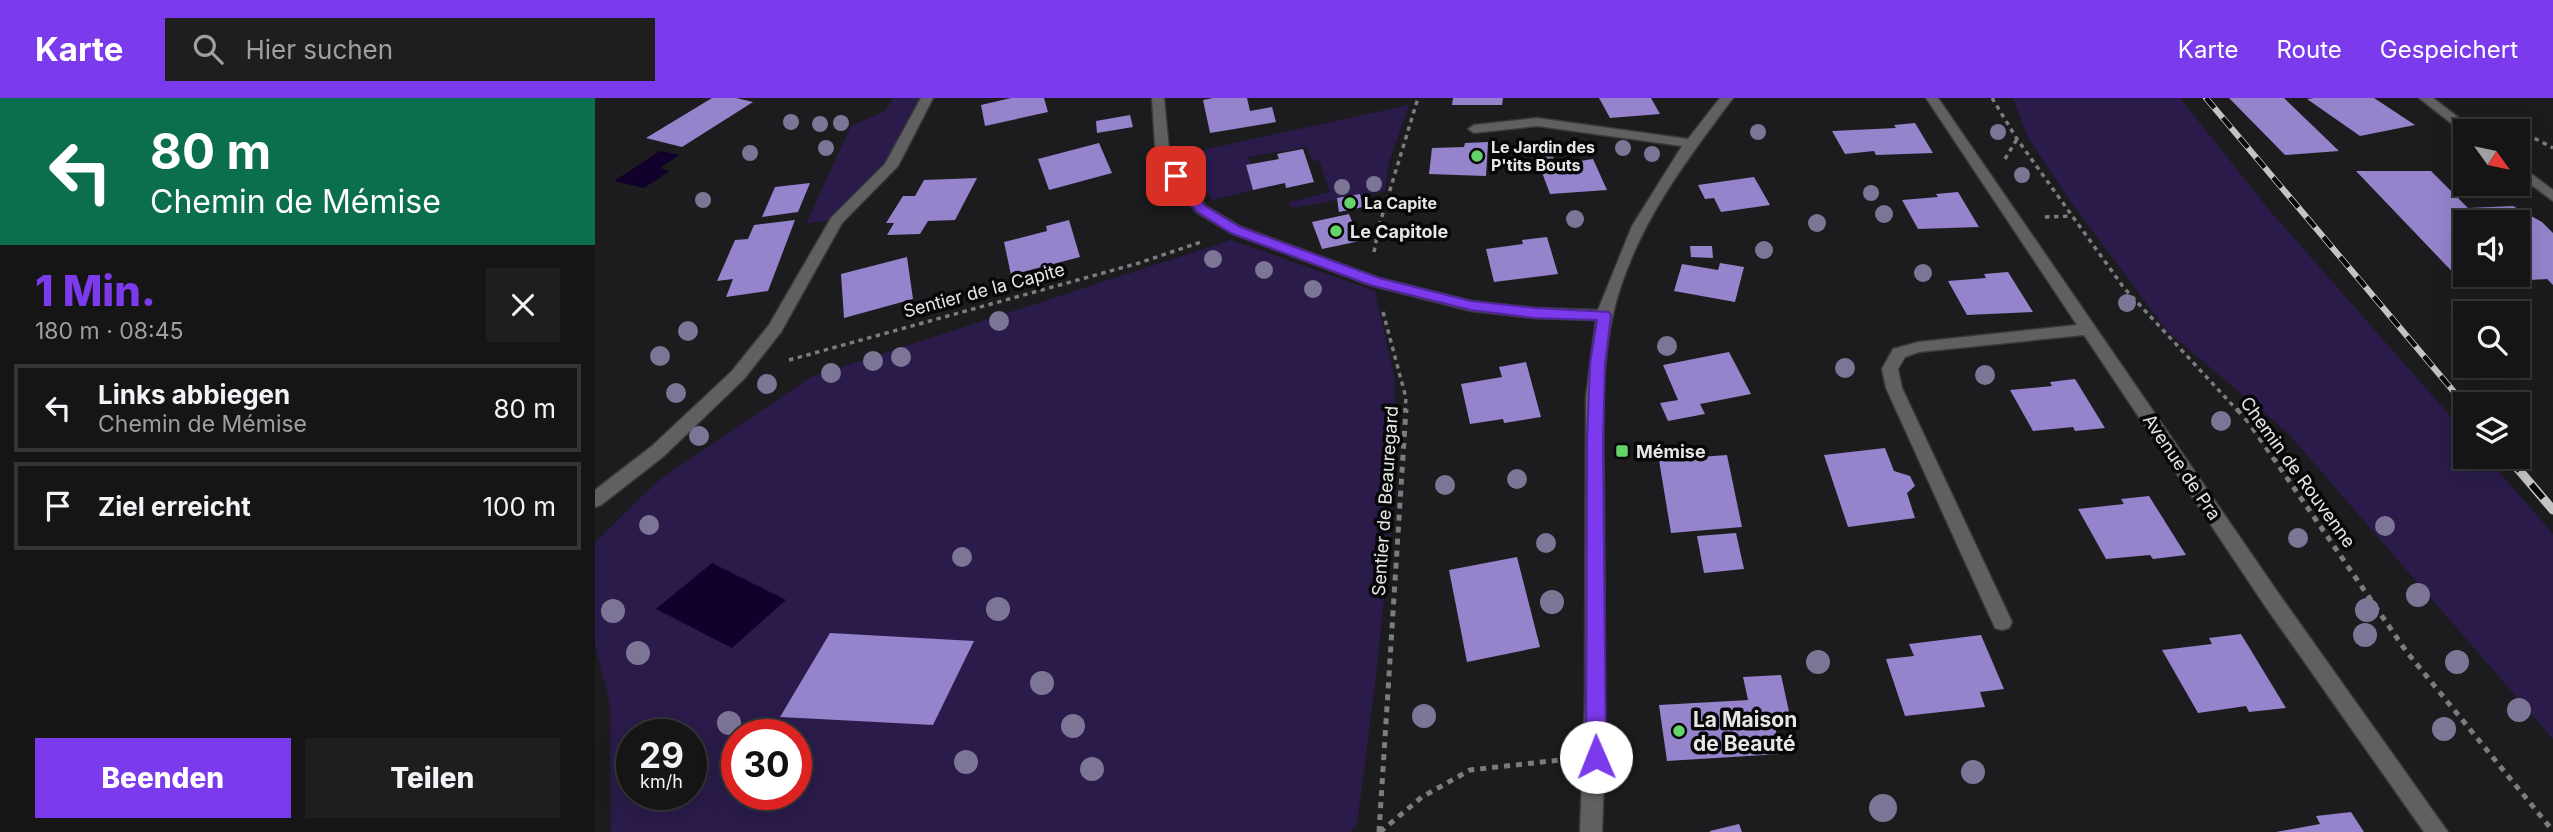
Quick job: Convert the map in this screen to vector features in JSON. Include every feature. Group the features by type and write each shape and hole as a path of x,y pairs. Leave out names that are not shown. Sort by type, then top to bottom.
{"street":[{"path":"595,500 658,451 738,375 775,328 836,221 891,166 927,98"},
{"path":"1158,98 1163,160 1201,209 1236,230 1375,282 1471,306 1535,313 1604,315"},
{"path":"1591,832 1596,757 1595,441 1598,364 1604,315 1621,264 1662,188 1691,143 1727,98"},
{"name":"Avenue de Pra","path":"1932,98 2272,600 2437,832"},
{"path":"2425,98 2454,119"},
{"path":"1474,129 1537,122 1691,143"},
{"path":"2531,179 2553,197"},
{"path":"2002,622 1894,388 1890,369 1899,354 1918,347 2088,329"}],"path":[{"name":"Sentier de Beauregard","path":"1380,832 1387,676 1401,511 1406,398 1371,269 1379,226 1418,98"},
{"name":"Chemin de Rouvenne","path":"1992,98 2017,139 2124,288 2248,421 2406,651 2553,831"},
{"path":"1999,169 2017,139"},
{"path":"2040,218 2072,216"},
{"name":"Sentier de la Capite","path":"738,375 1139,263 1236,230"},
{"name":"Sentier de Beauregard","path":"1380,832 1422,797 1470,770 1564,760"}],"shaded area":[{"path":"894,98 926,98 884,163 829,220 806,224 851,126 885,111"},
{"path":"2013,98 2180,98 2271,212 2453,419 2453,469 2496,469 2553,534 2553,739 2287,432 2167,331 2071,202 2027,136"},
{"path":"1409,105 1389,162 1385,191 1292,208 1287,203 1330,192 1319,160 1312,161 1307,147 1248,157 1251,164 1247,166 1253,190 1213,200 1192,175 1184,154"},
{"path":"660,151 679,155 660,168 670,171 644,188 614,181"},
{"path":"1231,240 1375,291 1394,376 1397,472 1376,676 1357,824 1350,832 611,832 610,704 595,644 595,542 659,480 811,377"},
{"path":"712,563 786,600 732,648 656,609"}],"building":[{"path":"712,98 736,98 753,102 682,147 646,138"},
{"path":"1011,98 1044,98 1048,112 985,126 981,105"},
{"path":"1247,98 1250,111 1272,107 1276,122 1210,133 1203,100"},
{"path":"1453,98 1503,98 1502,105 1452,105"},
{"path":"1599,98 1651,98 1660,114 1610,118"},
{"path":"2229,98 2284,98 2339,151 2285,155"},
{"path":"2374,98 2415,125 2360,136 2307,99"},
{"path":"1130,115 1133,127 1097,133 1096,121"},
{"path":"1915,123 1933,153 1876,155 1874,151 1845,154 1832,131 1896,128 1894,125"},
{"path":"1488,142 1486,176 1429,174 1432,148 1464,147 1465,143"},
{"path":"1099,143 1112,173 1049,190 1038,159"},
{"path":"1303,149 1314,182 1286,188 1285,183 1253,190 1246,165 1279,159 1277,154"},
{"path":"1593,159 1607,190 1550,194 1540,167"},
{"path":"2356,171 2431,171 2453,196 2468,208 2513,206 2520,210 2453,210 2453,272"},
{"path":"1754,177 1770,205 1721,212 1714,198 1705,199 1698,185"},
{"path":"977,178 955,220 928,221 920,234 887,235 894,223 886,223 903,196 915,196 924,180"},
{"path":"810,183 798,212 762,217 775,187"},
{"path":"1958,192 1979,227 1918,229 1902,200 1938,197 1936,194"},
{"name":"La Capite","path":"1360,194 1363,207 1339,212 1337,198"},
{"name":"Le Capitole","path":"1349,214 1360,241 1322,249 1312,222"},
{"path":"2530,215 2553,233 2553,285 2547,279 2530,280"},
{"path":"795,220 768,291 726,297 733,279 717,281 735,240 748,239 754,225"},
{"path":"1069,220 1080,257 1011,275 1004,242 1047,231 1046,226"},
{"path":"1547,237 1558,274 1494,282 1486,249 1523,244 1522,240"},
{"path":"1690,246 1712,246 1713,258 1691,257"},
{"path":"907,257 913,299 844,318 841,274"},
{"path":"1720,263 1744,267 1735,302 1674,291 1682,264 1718,270"},
{"path":"2008,272 2033,312 1967,315 1948,281 1986,278 1984,274"},
{"path":"1729,352 1751,394 1700,404 1705,414 1668,421 1660,403 1678,400 1663,365"},
{"path":"1526,362 1541,417 1504,423 1503,419 1470,424 1461,384 1502,377 1499,367"},
{"path":"2075,379 2105,428 2075,431 2073,427 2033,431 2010,390 2052,386 2050,382"},
{"path":"1885,448 1894,471 1910,476 1915,486 1907,493 1915,518 1848,527 1824,455"},
{"path":"1727,455 1742,527 1671,533 1659,460"},
{"path":"2149,496 2186,555 2153,559 2150,555 2106,559 2078,509 2124,504 2121,499"},
{"path":"1736,533 1744,569 1704,573 1697,536"},
{"path":"1517,557 1540,647 1467,662 1449,570"},
{"path":"830,633 974,641 933,725 780,717"},
{"path":"2241,634 2286,708 2249,712 2246,706 2198,713 2162,650 2212,644 2209,638"},
{"path":"1981,635 2004,689 1980,692 1985,707 1905,716 1886,659 1914,656 1909,644"},
{"path":"1781,675 1792,725 1775,726 1780,754 1667,761 1659,705 1748,700 1743,677"},
{"path":"2351,812 2364,832 2276,832 2320,824 2316,816"},
{"path":"1739,824 1742,832 1710,832 1710,831"}],"railway":[{"path":"2206,98 2454,392"},
{"path":"2518,469 2553,510"}],"place":[{"name":"Le Jardin des P'tits Bouts","path":"1477,156"},
{"name":"La Capite","path":"1350,203"},
{"name":"Le Capitole","path":"1336,231"},
{"name":"Mémise","path":"1622,451"},
{"name":"La Maison de Beauté","path":"1679,731"}],"route":[{"path":"1176,176 1201,209 1236,230 1375,282 1471,306 1535,313 1604,315 1598,364 1595,441 1596,757"}]}
